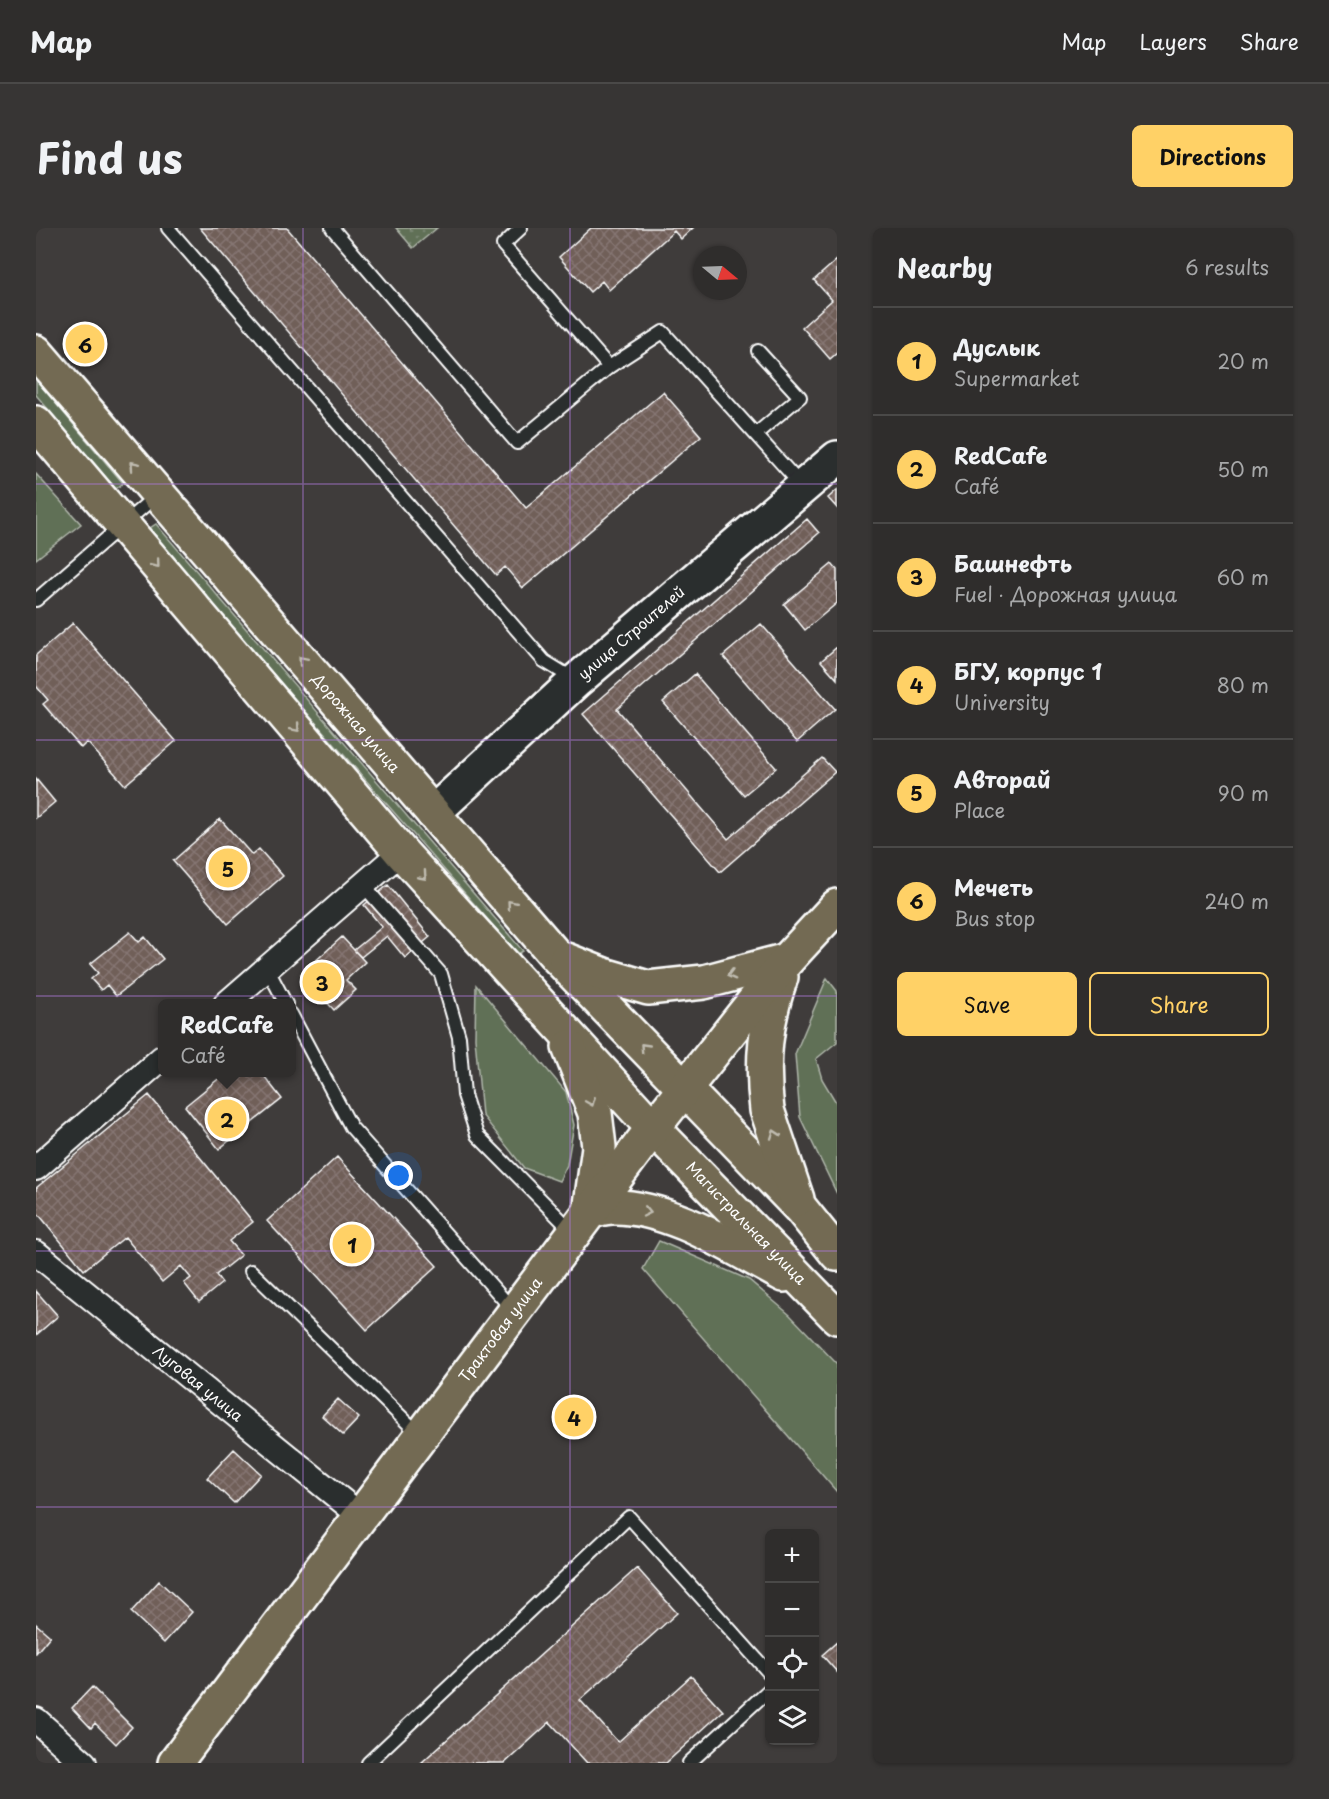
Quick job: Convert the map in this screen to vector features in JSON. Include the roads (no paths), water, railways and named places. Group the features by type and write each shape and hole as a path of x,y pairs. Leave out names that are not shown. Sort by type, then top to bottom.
{"main road":[{"name":"Дорожная улица","path":"36,352 557,957 684,1089"},
{"path":"36,423 401,852 653,1128"},
{"name":"улица Строителей","path":"433,813 576,681 837,458"},
{"name":"Трактовая улица","path":"175,1763 653,1128 787,960 837,906"},
{"path":"557,957 604,975 648,988 704,982 787,960"},
{"path":"787,960 772,1003 762,1061 766,1110 801,1209"},
{"path":"561,1028 595,1113 599,1147 582,1222"},
{"path":"684,1089 801,1209 837,1254"},
{"name":"Магистральная улица","path":"653,1128 837,1317"},
{"path":"582,1222 612,1207 648,1211 686,1224 810,1289"}],"street":[{"path":"232,999 401,852"},
{"path":"36,1168 158,1062"},
{"name":"Луговая улица","path":"36,1253 361,1516"},
{"path":"36,1720 84,1763"}],"lane":[{"path":"168,228 544,661 576,681"},
{"path":"332,228 517,443 609,367 663,332 802,487"},
{"path":"521,228 503,244 609,367"},
{"path":"756,434 800,397 758,351"},
{"path":"36,600 158,494"},
{"path":"363,885 441,974 459,1037 464,1095 477,1135 582,1222"},
{"path":"267,968 283,999"},
{"path":"296,1023 351,1127 514,1311"},
{"path":"251,1270 420,1436"},
{"path":"368,1763 629,1517 765,1668"},
{"path":"689,1763 768,1691"}],"place":[{"name":"Мечеть","path":"85,344"},
{"name":"Авторай","path":"228,868"},
{"name":"Башнефть","path":"322,982"},
{"name":"RedCafe","path":"227,1119"},
{"name":"Дуслык","path":"352,1244"},
{"name":"БГУ, корпус 1","path":"574,1417"}]}
